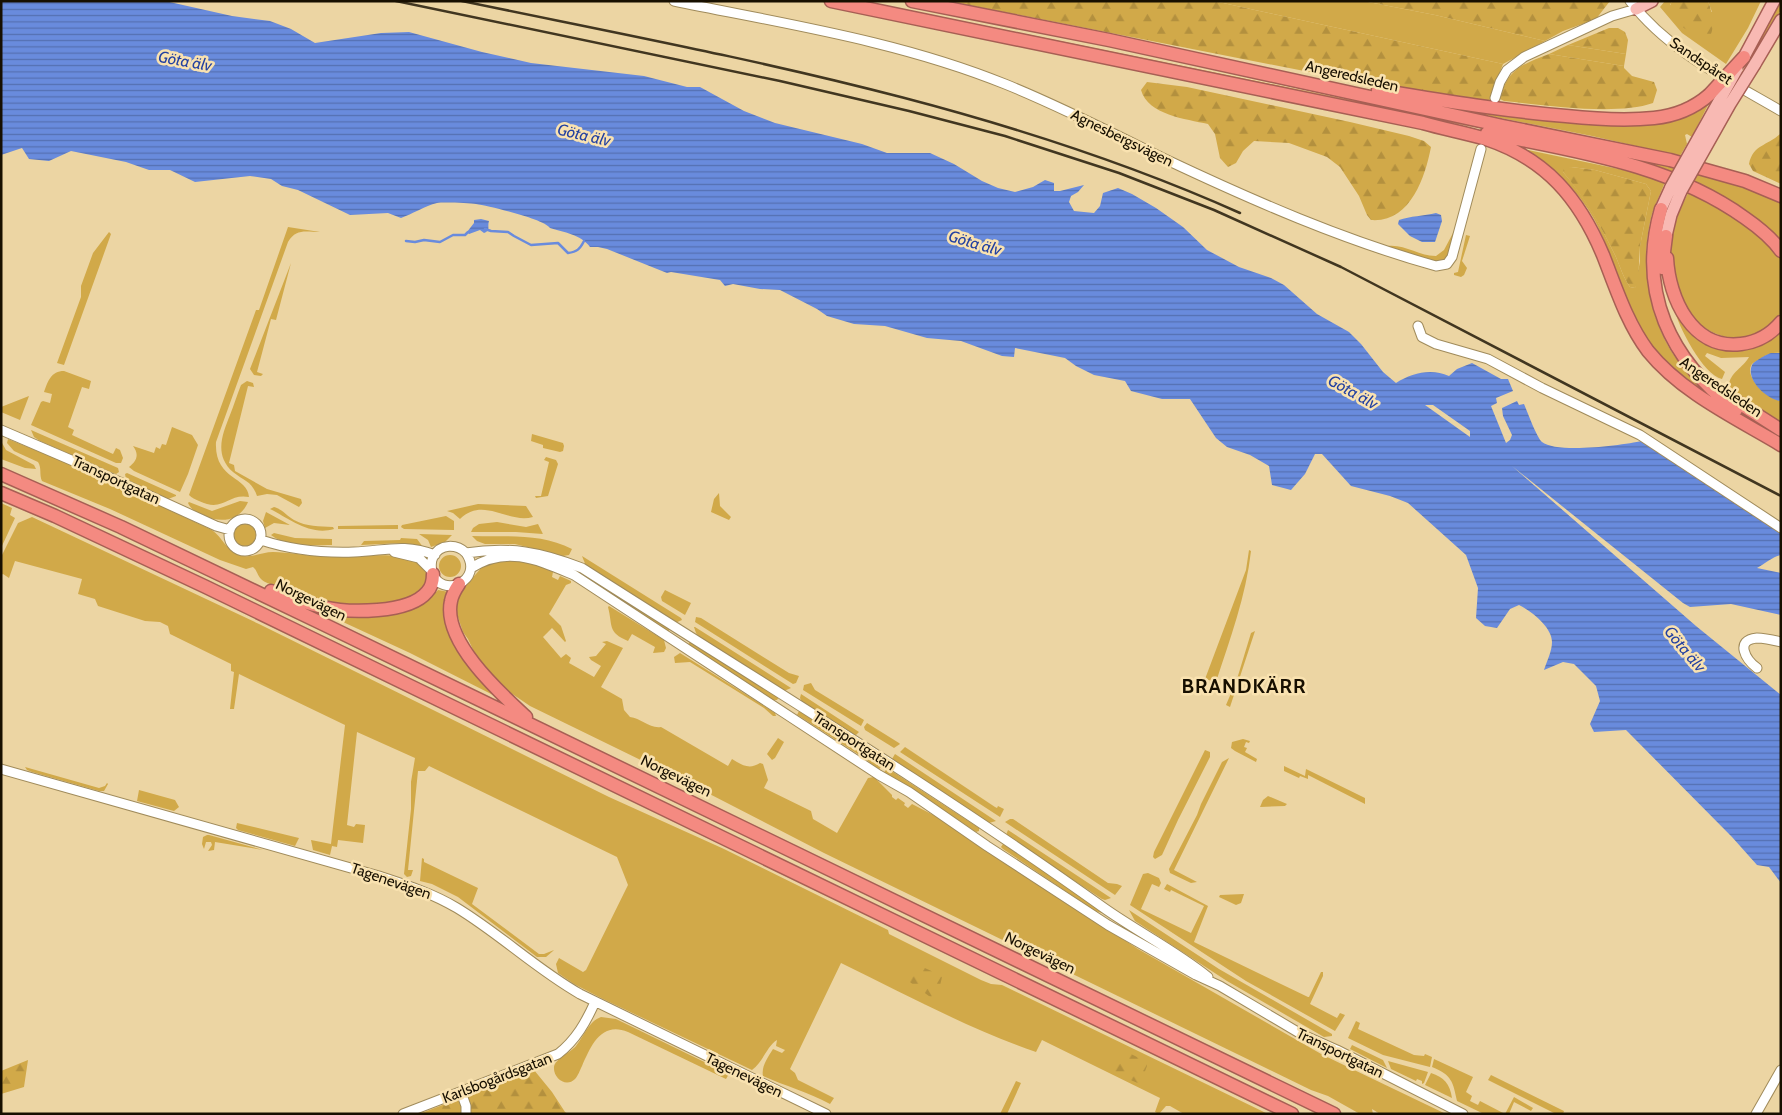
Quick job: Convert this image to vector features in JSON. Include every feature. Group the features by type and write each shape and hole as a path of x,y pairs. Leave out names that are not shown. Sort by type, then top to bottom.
{"highway":[{"name":"Angeredsleden","path":"831,1 1423,123 1485,139 1510,149 1534,163 1553,178 1571,197 1586,220 1629,319 1652,355 1667,371 1692,391 1781,444"},
{"name":"Angeredsleden","path":"912,1 1109,40 1503,126 1670,160 1746,181 1781,196"},
{"path":"1298,80 1321,80 1517,111 1610,119 1655,118 1690,108 1709,95 1750,60"},
{"path":"1423,123 1466,129 1599,156 1666,176 1696,189 1737,212 1770,238 1781,251"},
{"path":"1662,209 1655,239 1655,275 1659,303 1672,340 1688,365 1706,384 1729,405 1781,444"},
{"path":"1666,236 1667,266 1673,293 1686,318 1697,330 1720,342 1740,344 1763,337 1781,322"},
{"path":"1666,236 1662,255 1664,293 1671,318 1684,344 1705,374 1727,395 1781,430"},
{"name":"Norgevägen","path":"1,474 113,523 199,564 1334,1114"},
{"path":"1,493 206,587 1292,1114"},
{"path":"199,564 305,603 325,608 358,611 387,609 414,601 427,592 432,582 432,572"},
{"path":"459,584 452,597 450,610 452,624 470,660 535,726"}],"main road":[{"path":"1633,5 1652,1"},
{"path":"1750,60 1765,1"},
{"path":"1756,36 1774,1"},
{"path":"1662,209 1676,189 1750,60 1781,20"},
{"path":"1666,236 1676,189"}],"street":[{"name":"Agnesbergsvägen","path":"674,1 906,50 970,70 1042,100 1213,181 1301,219 1354,240 1436,266 1446,264 1452,257 1481,149"},
{"path":"1495,98 1500,82 1507,70 1524,57 1633,5"},
{"name":"Sandspåret","path":"1633,5 1665,37 1702,65 1781,111"},
{"path":"1418,326 1422,337 1436,344 1488,359 1542,388 1640,434 1781,528"},
{"name":"Transportgatan","path":"1,430 230,530"},
{"path":"243,519 251,520 260,528 261,540 254,549 240,551 233,546 230,540 230,530 237,521 243,519"},
{"path":"261,540 287,548 320,552 354,552 410,548 434,555 432,572"},
{"name":"Transportgatan","path":"434,555 440,549 451,546 461,549 466,553 487,550 516,550 556,558 582,568 928,788 1114,915 1199,969 1220,986"},
{"path":"384,550 418,558 438,581 445,585 459,584"},
{"path":"466,553 470,560 471,568"},
{"name":"Transportgatan","path":"459,584 468,576 471,568 482,560 493,557 515,556 546,564 574,575 879,775 909,792 987,846 1108,925 1196,975 1220,986 1302,1034 1463,1114"},
{"path":"1757,668 1750,664 1744,654 1743,649 1746,642 1762,638 1781,642"},
{"name":"Tagenevägen","path":"1,769 426,891 456,907 485,926 560,982 595,1002 826,1114"},
{"name":"Karlsbogårdsgatan","path":"403,1114 558,1054 576,1036 595,1002"},
{"path":"1756,1114 1781,1070"},
{"path":"461,1092 466,1106 466,1114"}],"green space":[{"path":"853,1 864,1 1673,166 1750,188 1781,202 1781,242 1716,194 1529,138"},
{"path":"948,1 1214,1 1503,64 1487,107"},
{"path":"1214,1 1363,1 1435,15 1545,41 1503,64"},
{"path":"1363,1 1610,1 1596,19 1563,31 1545,41 1435,15"},
{"path":"1665,1 1672,1 1670,5 1712,12 1708,1 1761,1 1748,28 1726,64 1682,33 1660,7"},
{"path":"1672,1 1708,1 1713,27 1707,41 1681,26 1675,20 1670,8"},
{"path":"1779,1 1781,1 1781,10 1755,54 1753,53"},
{"path":"1609,28 1618,28 1625,32 1628,40 1626,54 1568,45"},
{"path":"1568,45 1626,54 1624,66 1549,54"},
{"path":"1549,54 1624,66 1632,76 1654,82 1657,90 1653,103 1638,107 1600,109 1539,105 1500,99 1507,81 1517,69"},
{"path":"1147,82 1187,87 1409,136 1424,141 1431,147 1425,172 1420,185 1406,206 1396,214 1385,219 1371,220 1359,196 1340,167 1327,157 1289,143 1254,141 1243,151 1236,163 1228,167 1220,158 1215,134 1208,124 1179,118 1151,105 1141,90"},
{"path":"1409,100 1619,123 1709,103 1692,137 1687,134 1685,135 1687,144 1680,156 1592,136"},
{"path":"1781,133 1781,184 1753,171 1749,164 1751,157 1757,149"},
{"path":"1528,150 1633,172 1665,182 1652,214 1648,231 1646,266 1648,284 1656,319 1663,335 1674,356 1699,387 1680,375 1663,360 1649,342 1638,323 1604,239 1581,199 1557,173 1528,152","holes":["1571,167 1595,170 1646,184 1651,191 1640,246 1640,261 1635,288 1630,287 1598,223 1578,191 1563,172"]},
{"path":"1564,168 1595,170 1646,184 1651,191 1640,246 1638,282 1635,288 1630,287 1598,223 1578,191 1563,172"},
{"path":"1689,191 1726,212 1755,232 1767,242 1781,262 1781,311 1772,323 1754,335 1742,338 1729,338 1716,334 1694,319 1685,309 1679,297 1672,271 1670,247 1675,222"},
{"path":"288,227 320,232 306,231 298,233 288,242 216,442 220,464 225,471 243,485 249,497 235,498 214,505 207,504 189,495 256,310 259,310"},
{"path":"109,232 111,234 64,365 57,363 81,297 81,286 93,253"},
{"path":"1453,233 1455,233 1449,254 1442,261 1435,262 1389,248 1388,246 1436,256 1444,250"},
{"path":"1466,235 1470,236 1462,261 1467,268 1461,277 1454,275 1454,273 1458,272"},
{"path":"291,263 276,320 271,319 257,372 263,374 261,376 254,375 250,369"},
{"path":"1674,308 1714,346 1781,330 1781,353 1766,355 1752,364 1750,370 1754,381 1764,392 1781,401 1781,425 1751,406 1729,386 1731,377 1749,357 1721,358 1707,353 1705,356 1725,372 1722,379 1715,376 1707,369 1692,349"},
{"path":"64,371 91,381 89,389 82,387 68,427 74,430 72,435 113,454 116,448 120,450 123,458 121,463 116,463 31,425 41,402 50,403 52,394 44,392 49,381 56,373"},
{"path":"247,381 253,383 254,387 248,386 229,463 234,465 235,471 267,489 301,499 302,503 299,507 277,495 257,496 250,484 233,472 223,459 221,445 224,430 241,385"},
{"path":"29,396 20,420 1,412 1,407"},
{"path":"172,427 192,435 198,445 180,492 129,467 134,463 137,455 133,446 154,453 156,447 160,449 162,444 166,445"},
{"path":"31,430 118,468 119,472 113,473 40,441 34,437"},
{"path":"532,434 563,443 563,451 543,448 543,445 531,441"},
{"path":"8,439 79,468 212,530 231,550 239,555 247,556 273,552 331,557 380,555 405,557 423,566 427,575 426,585 414,596 383,606 346,605 292,593 263,580 253,567 246,569 220,560 110,509 42,481 38,462 14,451 7,443"},
{"path":"1,441 6,450 34,465 36,469 25,468 1,459"},
{"path":"546,457 556,460 558,464 548,496 536,498 535,496 541,496 549,462 544,460"},
{"path":"127,473 176,496 168,499 126,479 125,474"},
{"path":"719,493 720,506 731,517 729,520 711,512 714,499"},
{"path":"240,501 248,502 245,508 235,517 223,520 210,518 196,512 188,503 212,511"},
{"path":"1,503 12,508 10,515 15,518 1,548"},
{"path":"478,504 526,506 533,517 514,517 487,510 478,510 460,519 447,511"},
{"path":"274,507 304,524 333,527 334,529 325,531 308,528 270,509"},
{"path":"266,512 290,525 274,523 265,528 263,521"},
{"path":"446,516 454,521 454,530 404,529 401,527 402,525"},
{"path":"32,517 259,624 609,797 724,849 888,930 889,934 981,980 991,984 1002,985 1268,1114 1184,1114 1170,1106 1166,1106 1159,1114 1155,1112 1160,1098 1042,1040 1036,1052 1011,1043 937,1011 841,963 790,1069 795,1073 798,1080 834,1098 830,1104 763,1076 764,1066 773,1049 782,1053 785,1050 776,1046 777,1040 770,1046 752,1070 603,999 574,984 558,973 556,964 559,958 583,972 586,970 628,885 617,857 429,766 425,771 418,771 408,870 413,870 411,876 407,877 404,874 411,809 411,782 415,758 357,732 347,825 354,827 356,824 365,825 363,843 338,840 337,847 332,846 330,855 313,850 311,840 331,844 345,725 239,674 234,709 230,709 234,672 231,671 231,664 170,634 168,626 160,622 145,621 98,606 95,599 78,594 82,579 15,561 9,578 3,574 1,575 1,557 18,523"},
{"path":"497,522 526,527 538,524 543,534 471,532 479,524"},
{"path":"245,524 253,527 256,535 253,543 245,546 237,543 234,535 237,527"},
{"path":"398,525 398,529 338,529 338,526"},
{"path":"274,533 295,538 332,539 332,545 292,544 271,535"},
{"path":"419,534 452,535 445,542 431,547 428,540"},
{"path":"472,536 536,538 548,540 572,549 569,555 563,556 515,544 485,544 477,541"},
{"path":"401,538 417,539 423,547 402,543 361,545 364,541 400,540"},
{"path":"1249,550 1251,551 1249,568 1241,601 1216,682 1205,679 1246,570"},
{"path":"450,555 458,558 461,566 458,574 450,577 442,574 439,566 442,558"},
{"path":"582,556 682,620 675,623 671,621 586,566"},
{"path":"507,559 537,564 553,572 552,577 558,580 560,576 571,581 571,583 566,585 549,614 561,626 566,641 552,628 543,637 561,658 566,654 571,658 569,663 594,677 601,666 589,657 596,656 606,644 602,642 607,641 623,648 601,687 622,699 624,710 630,717 653,726 661,727 728,766 732,759 746,766 763,764 768,780 764,788 811,811 813,819 837,833 868,778 874,777 892,797 896,800 898,798 908,808 912,804 939,818 1138,949 1323,1055 1446,1114 1380,1114 1372,1109 1373,1114 1360,1114 1328,1096 1311,1090 824,853 696,787 530,706 504,689 477,658 463,632 455,608 458,597 463,589 482,567 491,562"},
{"path":"588,577 670,629 668,632 585,581"},
{"path":"438,590 449,592 443,613 472,670 485,686 501,699 410,653 330,616 420,604 427,601"},
{"path":"665,590 691,603 685,615 662,601 661,597"},
{"path":"609,606 664,640 666,648 664,652 653,653 655,647 632,634 628,641 617,635 612,628"},
{"path":"696,617 701,618 789,673 799,676 796,683 793,684 695,622"},
{"path":"694,627 791,688 784,691 775,686 699,637"},
{"path":"1255,631 1230,707 1226,705 1237,679 1251,633"},
{"path":"690,641 779,697 777,700 773,700 690,647 688,645"},
{"path":"680,653 769,709 776,716 773,716 764,708 690,662 675,663 674,657"},
{"path":"811,683 815,690 864,720 861,726 803,690 804,685"},
{"path":"801,694 859,732 855,736 802,702"},
{"path":"799,711 882,765 878,771 867,760 797,715"},
{"path":"867,723 900,744 894,748 865,730 864,727"},
{"path":"778,738 784,742 772,760 767,754"},
{"path":"1243,739 1250,741 1249,743 1246,742 1244,747 1247,748 1245,752 1257,759 1256,762 1231,748 1232,742"},
{"path":"905,747 995,807 997,808 998,806 1004,809 1000,817 900,752"},
{"path":"1205,750 1210,752 1210,757 1162,855 1155,859 1153,857 1154,852"},
{"path":"895,754 996,821 989,823 892,759"},
{"path":"1229,758 1174,870 1197,882 1191,883 1170,873 1169,869 1222,762"},
{"path":"1284,766 1305,776 1306,769 1365,798 1365,804 1308,775 1308,779 1300,776 1299,778 1284,771"},
{"path":"25,767 99,788 108,784 104,791 99,791 32,772"},
{"path":"887,768 979,828 979,831 976,832 898,780 883,774"},
{"path":"139,790 175,800 179,807 174,811 137,801"},
{"path":"1268,796 1287,804 1285,806 1260,807 1263,800"},
{"path":"1013,819 1108,883 1122,886 1115,895 1005,822"},
{"path":"237,823 299,838 295,846 238,830 236,828"},
{"path":"1008,830 1111,898 1102,899 1008,837 1006,835"},
{"path":"207,835 263,850 215,842 214,850 208,851 212,845 211,842 206,842 204,849 202,844 203,837"},
{"path":"1003,844 1107,913 1095,911 1003,849 1001,847"},
{"path":"422,858 424,862 478,888 472,904 539,954 554,950 546,957 537,957 458,897 432,884 420,881"},
{"path":"1148,873 1159,878 1161,883 1159,887 1152,884 1141,909 1191,933 1204,906 1171,890 1170,892 1164,889 1167,884 1208,906 1194,942 1308,997 1321,972 1323,972 1323,976 1310,1004 1337,1018 1340,1013 1345,1015 1335,1031 1246,981 1130,905 1143,874"},
{"path":"1244,894 1241,903 1236,905 1219,897 1220,895"},
{"path":"1129,910 1219,969 1332,1034 1332,1036 1324,1037 1227,981 1135,921"},
{"path":"916,964 942,977 939,990 933,999 907,980"},
{"path":"601,1017 616,1019 729,1074 726,1079 619,1029 611,1030 598,1037 575,1079 571,1082 564,1082 558,1078 554,1071 555,1064 576,1046 590,1025"},
{"path":"1356,1021 1360,1023 1358,1029 1414,1055 1424,1056 1425,1054 1432,1057 1430,1067 1383,1055 1348,1038"},
{"path":"1352,1045 1383,1060 1387,1068 1350,1049"},
{"path":"1117,1047 1147,1062 1140,1084 1107,1070"},
{"path":"1434,1059 1473,1077 1466,1092 1472,1096 1470,1101 1478,1105 1480,1101 1505,1114 1484,1114 1457,1101 1448,1076 1432,1067"},
{"path":"28,1060 24,1087 1,1094 1,1071"},
{"path":"1388,1061 1428,1072 1424,1083 1422,1084 1422,1081 1417,1079 1416,1081 1391,1069"},
{"path":"534,1070 568,1114 419,1114"},
{"path":"1431,1073 1446,1082 1452,1098 1425,1085"},
{"path":"1491,1075 1564,1111 1563,1114 1556,1114 1488,1080"},
{"path":"1016,1081 1021,1083 1007,1114 1000,1114"},
{"path":"1514,1097 1533,1108 1531,1111 1514,1102 1509,1114 1505,1114"}],"water":[{"name":"Göta älv","path":"1,1 165,1 232,16 270,21 291,29 315,43 381,33 409,32 531,63 644,76 687,87 700,87 744,111 775,123 862,144 887,153 930,153 998,188 1015,192 1033,187 1045,180 1054,183 1054,191 1084,185 1071,196 1069,202 1074,211 1094,213 1100,206 1103,193 1118,188 1156,208 1183,227 1207,250 1239,267 1271,278 1284,285 1317,314 1349,332 1383,372 1396,383 1415,374 1429,372 1449,376 1457,369 1472,363 1501,379 1508,379 1513,391 1496,398 1497,403 1491,406 1506,443 1512,435 1503,416 1502,408 1517,401 1519,405 1524,404 1540,440 1550,446 1590,448 1642,441 1781,533 1781,555 1772,558 1757,568 1781,573 1781,615 1731,604 1690,607 1512,466 1696,626 1781,695 1781,883 1769,867 1757,865 1732,837 1626,730 1594,732 1590,724 1600,701 1596,686 1574,664 1563,662 1544,670 1552,642 1549,631 1535,615 1519,605 1510,609 1497,628 1485,626 1476,618 1478,588 1466,555 1408,503 1390,496 1351,486 1322,454 1315,454 1305,474 1291,490 1272,485 1269,466 1250,455 1227,447 1216,438 1190,399 1162,399 1131,391 1125,381 1094,375 1065,358 1015,348 1014,357 1002,356 961,341 927,338 885,326 854,324 827,316 780,290 760,289 733,284 725,286 720,280 671,272 667,273 607,249 590,247 577,237 550,228 538,221 516,213 483,205 437,203 401,218 388,213 350,215 298,190 282,186 271,179 250,176 195,182 170,170 149,170 126,162 71,151 49,161 29,159 22,148 1,155","holes":["1425,405 1433,405 1470,431 1470,437"]},
{"path":"1436,213 1441,215 1442,221 1435,242 1422,242 1410,236 1398,224 1399,220"},
{"path":"474,220 489,221 487,231 484,233 480,230 469,234 467,232 474,223"},
{"path":"1771,353 1781,353 1781,401 1764,393 1752,377 1752,365 1760,358"}],"waterway":[{"path":"485,229 508,232 531,245 558,243 568,253 578,250 584,241"},
{"path":"406,241 424,240 440,242 453,235 465,235 468,232"}],"railway":[{"path":"396,1 780,81 909,111 1005,136 1119,173 1214,210 1341,267 1781,496"},
{"path":"462,1 759,63 955,112 1051,141 1146,174 1240,213"}],"district":[{"name":"BRANDKÄRR","path":"1244,686"}]}
